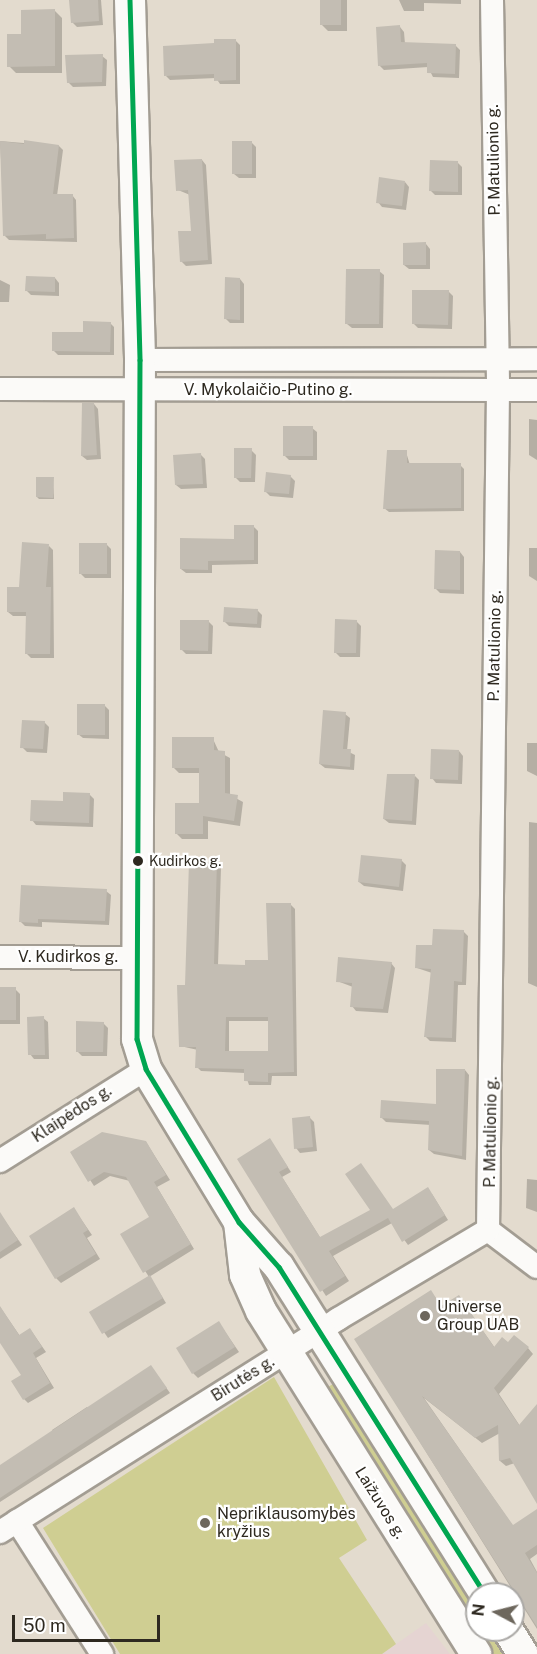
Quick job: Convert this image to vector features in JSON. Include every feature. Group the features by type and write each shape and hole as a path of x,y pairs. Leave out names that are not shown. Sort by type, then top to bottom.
{"main road":[{"path":"130,0 140,360 137,1039 146,1069 238,1222 279,1267 477,1582"},
{"name":"Laižuvos g.","path":"238,1222 245,1275 285,1353 476,1654"}],"street":[{"name":"P. Matulionio g.","path":"488,1230 498,390 492,0"},
{"name":"V. Mykolaičio-Putino g.","path":"140,360 537,359"},
{"name":"V. Mykolaičio-Putino g.","path":"0,389 537,390"},
{"name":"V. Kudirkos g.","path":"0,957 136,958"},
{"name":"Klaipėdos g.","path":"0,1161 146,1069"},
{"path":"488,1230 537,1267"},
{"name":"Birutės g.","path":"9,1527 319,1331 488,1230"},
{"path":"9,1527 102,1654"}],"shaded area":[{"path":"274,1377 367,1540 339,1558 396,1644 382,1654 120,1654 43,1528"},
{"path":"338,1381 466,1582 465,1613 323,1390"},
{"path":"426,1623 450,1654 382,1654"},
{"path":"483,1642 504,1642 511,1654 491,1654"}],"building":[{"path":"69,0 98,0 99,21 71,23"},
{"path":"320,0 341,0 341,25 320,25"},
{"path":"55,9 55,66 7,67 7,34 21,34 21,10"},
{"path":"400,25 401,42 456,44 455,74 427,73 427,63 378,66 376,27"},
{"path":"214,39 236,39 236,80 214,81 214,74 164,76 163,46 214,43"},
{"path":"103,54 102,82 67,83 65,55"},
{"path":"24,140 59,145 53,194 73,194 74,238 46,239 46,234 3,236 0,141 24,144"},
{"path":"232,141 252,141 252,174 232,174"},
{"path":"202,159 208,260 180,262 178,231 191,231 188,190 176,191 174,160"},
{"path":"430,160 458,161 458,192 429,191"},
{"path":"379,177 405,181 402,206 376,203"},
{"path":"426,242 426,265 403,265 403,243"},
{"path":"346,269 380,269 379,324 345,324"},
{"path":"26,276 55,277 55,292 25,291"},
{"path":"225,277 240,278 240,320 224,319"},
{"path":"412,290 449,290 448,325 412,324"},
{"path":"83,321 111,322 110,352 52,351 52,332 83,332"},
{"path":"82,403 94,403 97,455 81,456"},
{"path":"283,426 313,426 313,456 283,456"},
{"path":"234,448 252,448 251,478 234,478"},
{"path":"387,450 407,450 407,463 461,463 461,508 383,509"},
{"path":"201,453 203,484 175,485 173,455"},
{"path":"266,472 291,475 289,494 264,492"},
{"path":"36,477 54,477 53,498 36,497"},
{"path":"234,525 254,525 254,560 208,561 208,570 180,569 180,538 234,539"},
{"path":"22,542 49,544 46,587 51,587 50,654 25,654 26,612 7,612 7,587 19,587"},
{"path":"79,543 107,543 107,574 79,574"},
{"path":"435,550 460,551 460,590 434,589"},
{"path":"224,607 258,609 257,624 223,622"},
{"path":"335,619 357,620 356,653 334,653"},
{"path":"180,620 209,620 208,651 180,650"},
{"path":"77,704 105,704 105,735 77,735"},
{"path":"323,710 346,712 343,749 351,749 350,767 319,764"},
{"path":"22,720 45,721 43,749 20,748"},
{"path":"172,737 214,737 214,750 225,751 225,793 238,795 234,821 203,816 203,834 175,834 175,803 199,803 199,768 172,768"},
{"path":"431,749 459,750 458,780 430,779"},
{"path":"387,774 415,774 412,821 383,819"},
{"path":"63,792 90,793 89,823 30,821 31,800 63,801"},
{"path":"361,855 402,859 399,887 358,882"},
{"path":"189,862 217,862 214,964 245,965 245,960 268,960 266,903 291,903 294,1072 268,1073 268,1082 244,1081 244,1069 195,1068 196,1047 179,1047 177,985 185,985","holes":["226,1017 268,1017 268,1051 225,1051"]},
{"path":"21,885 107,889 105,921 38,919 38,923 19,922"},
{"path":"433,929 464,930 462,982 454,981 452,1038 424,1037 431,969 415,968 416,945 432,945"},
{"path":"338,957 392,962 383,1009 350,1007 352,983 336,982"},
{"path":"0,987 16,987 16,1020 0,1020"},
{"path":"44,1016 45,1055 28,1055 27,1017"},
{"path":"76,1021 104,1022 103,1052 76,1052"},
{"path":"436,1069 465,1069 462,1156 428,1150 429,1121 380,1118 381,1100 436,1104"},
{"path":"310,1116 313,1147 294,1149 292,1118"},
{"path":"102,1132 146,1141 166,1175 154,1182 191,1244 143,1273 120,1234 149,1217 126,1177 104,1172 88,1182 70,1152"},
{"path":"270,1138 288,1167 279,1172 320,1237 370,1210 345,1174 361,1163 393,1209 428,1187 445,1215 402,1242 388,1218 329,1251 345,1276 320,1292 237,1159"},
{"path":"74,1207 88,1230 83,1233 96,1254 55,1279 29,1236"},
{"path":"0,1212 18,1240 0,1252"},
{"path":"150,1275 163,1298 102,1334 89,1312"},
{"path":"431,1290 441,1306 459,1295 494,1347 502,1337 508,1342 514,1335 529,1347 494,1388 519,1425 537,1404 537,1504 510,1458 499,1461 498,1425 475,1438 422,1396 513,1525 537,1509 537,1545 525,1553 537,1573 537,1627 525,1608 525,1582 508,1582 354,1339"},
{"path":"0,1306 19,1335 30,1328 42,1347 33,1353 50,1383 23,1400 11,1381 21,1375 0,1343"},
{"path":"219,1321 235,1347 192,1374 176,1348"},
{"path":"151,1365 167,1388 0,1498 0,1465"}],"transit line":[{"path":"130,0 140,360 137,1039 146,1069 239,1222 279,1267 477,1582"}],"place":[{"name":"Kudirkos g.","path":"138,861"},
{"name":"Universe Group UAB","path":"425,1316"},
{"name":"Nepriklausomybės kryžius","path":"205,1523"}]}
